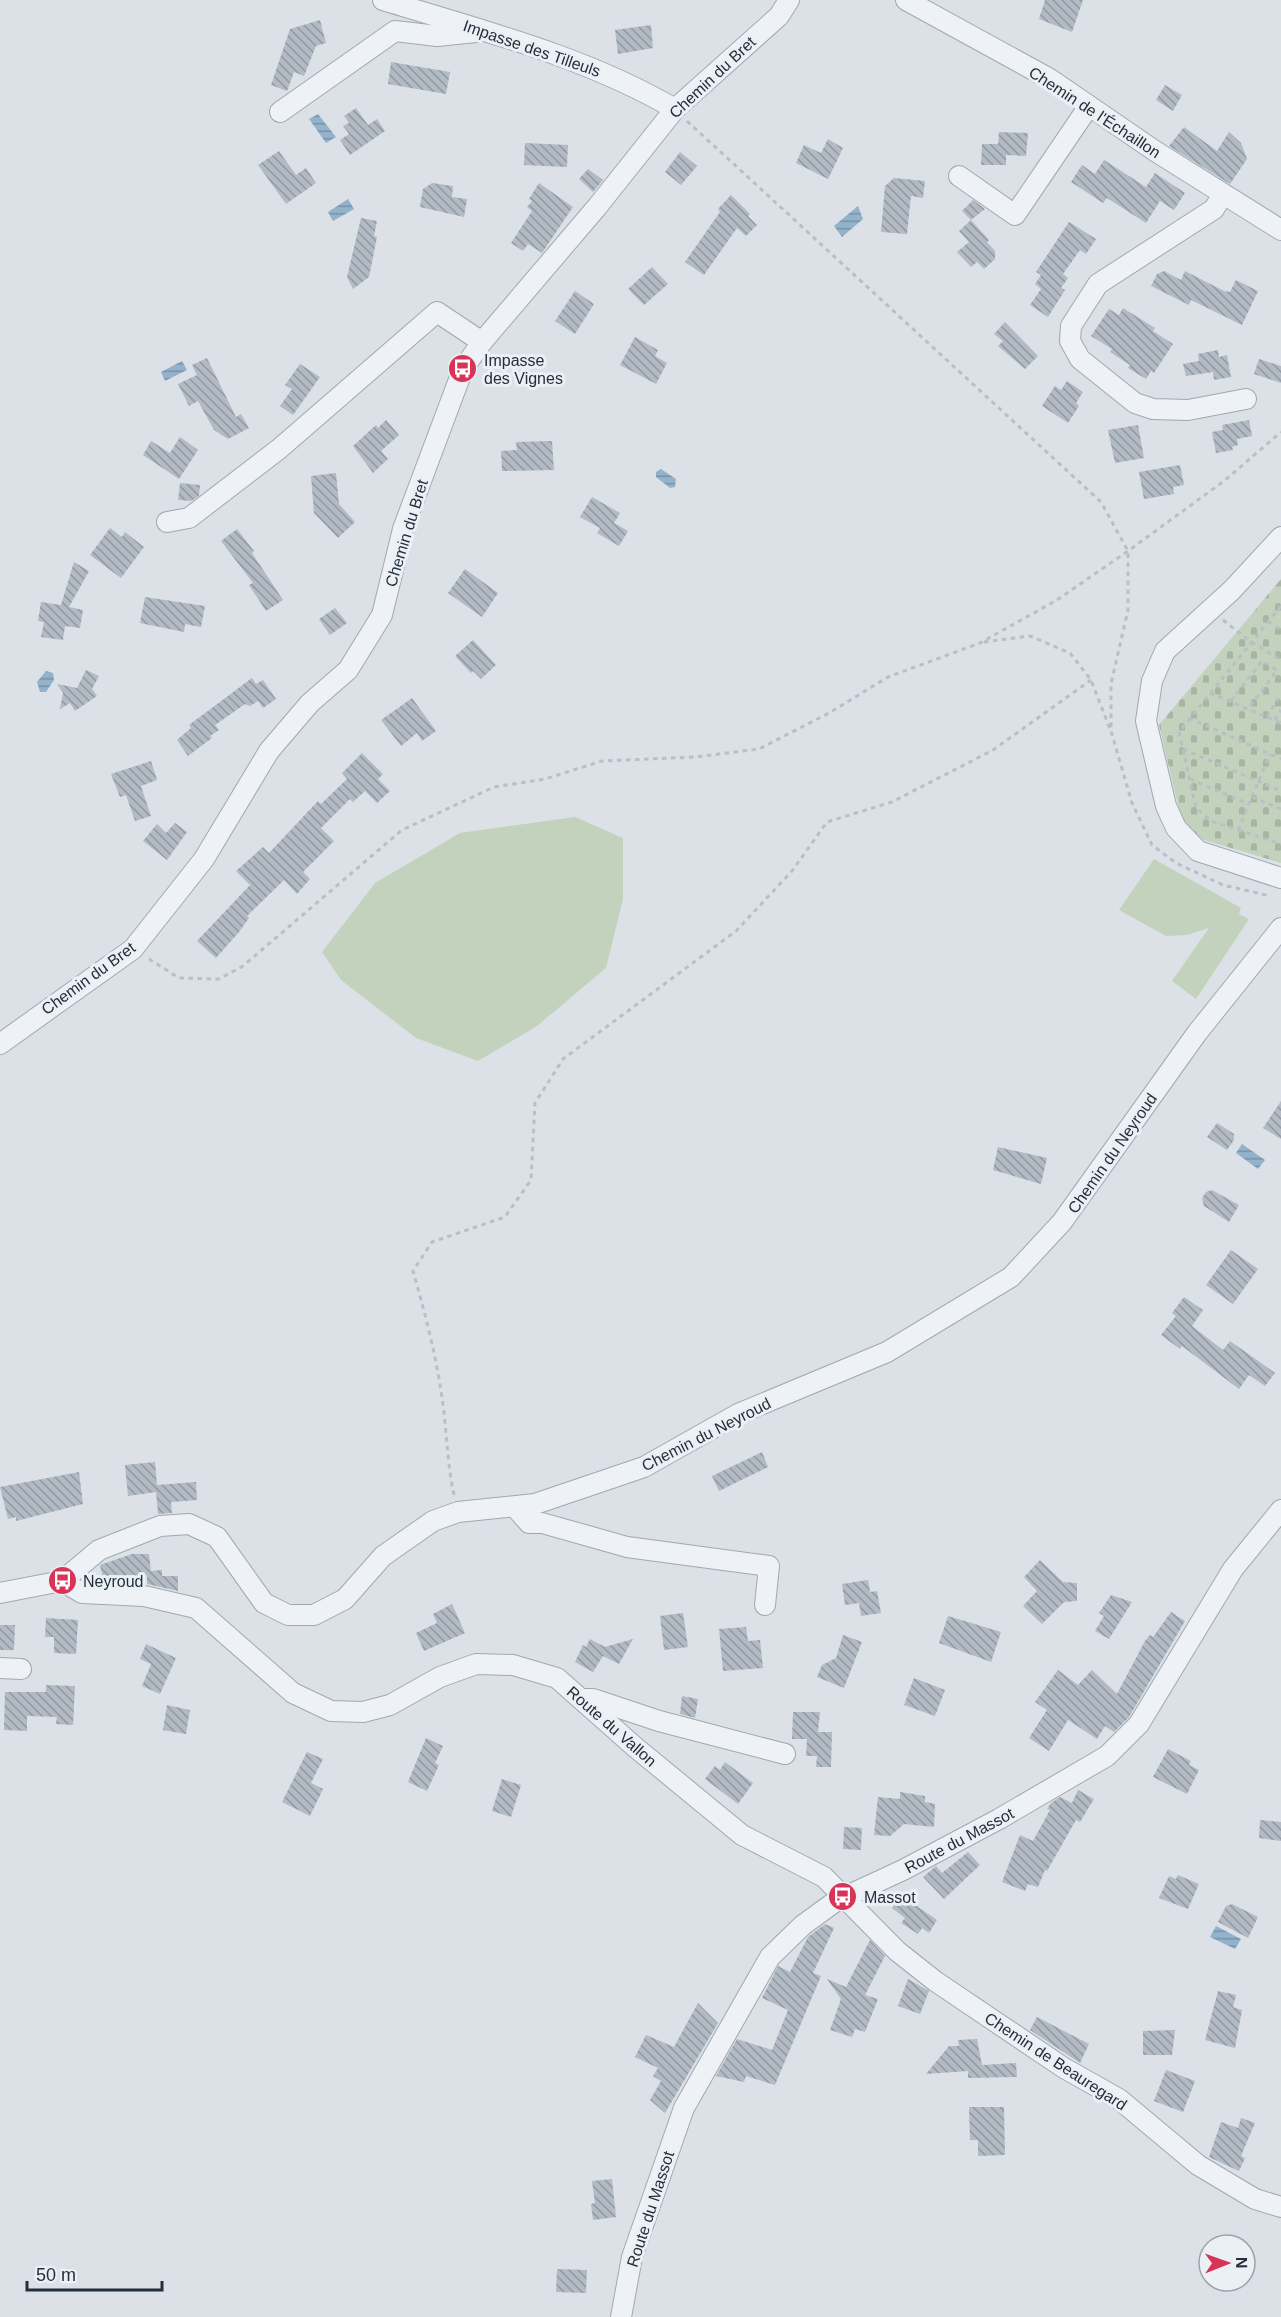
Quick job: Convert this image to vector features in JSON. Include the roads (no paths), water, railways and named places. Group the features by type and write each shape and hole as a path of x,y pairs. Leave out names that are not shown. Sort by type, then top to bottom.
{"street":[{"name":"Impasse des Tilleuls","path":"383,0 571,58 633,85 675,109"},
{"name":"Chemin du Bret","path":"0,1044 133,949 204,859 269,751 310,703 348,670 382,615 404,529 436,437 463,369 482,342 597,207 675,109 779,16 789,0"},
{"name":"Chemin de l'Échaillon","path":"906,0 1050,79 1281,230"},
{"path":"280,111 394,31 437,36 485,32"},
{"path":"959,176 1015,214 1089,106"},
{"path":"1223,194 1214,209 1098,284 1071,326 1070,341 1080,359 1135,403 1153,409 1188,410 1246,399"},
{"path":"167,522 189,518 279,449 437,312 482,342"},
{"path":"1281,537 1211,610 1165,651 1152,681 1146,721 1166,806 1176,828 1198,851 1281,878"},
{"name":"Chemin du Neyroud","path":"62,1581 99,1550 160,1526 189,1524 218,1537 264,1603 288,1615 314,1615 345,1599 383,1556 432,1521 458,1512 535,1504 645,1467 738,1414 887,1352 1011,1277 1062,1222 1197,1033 1281,928"},
{"path":"514,1507 529,1523 542,1523 627,1547 769,1566 765,1605"},
{"name":"Route du Massot","path":"621,2317 632,2257 684,2108 770,1957 803,1925 843,1897 903,1870 999,1819 1107,1756 1139,1724 1233,1569 1281,1510"},
{"path":"0,1593 62,1581"},
{"name":"Route du Vallon","path":"62,1581 82,1593 144,1596 196,1608 293,1693 331,1711 363,1712 390,1706 440,1677 476,1664 513,1665 557,1678 635,1747 742,1835 824,1877 843,1897"},
{"path":"0,1600 24,1587"},
{"path":"0,1668 21,1669"},
{"path":"580,1699 593,1699 659,1721 785,1754"},
{"name":"Chemin de Beauregard","path":"843,1897 897,1951 935,1981 1064,2068 1119,2099 1198,2165 1255,2199 1281,2207"}],"water":[{"path":"318,114 336,137 326,143 309,119"},
{"path":"348,199 354,209 333,221 328,212"},
{"path":"858,206 863,219 842,237 834,226"},
{"path":"182,361 187,370 165,381 161,372"},
{"path":"661,469 676,479 675,487 670,488 656,477 656,472"},
{"path":"46,671 53,673 54,680 46,692 40,692 37,682"},
{"path":"1242,1144 1265,1160 1258,1169 1236,1153"},
{"path":"1216,1926 1241,1939 1235,1949 1210,1937"}],"place":[{"name":"Impasse des Vignes","path":"463,369"},
{"name":"Neyroud","path":"62,1581"},
{"name":"Massot","path":"843,1897"}]}
